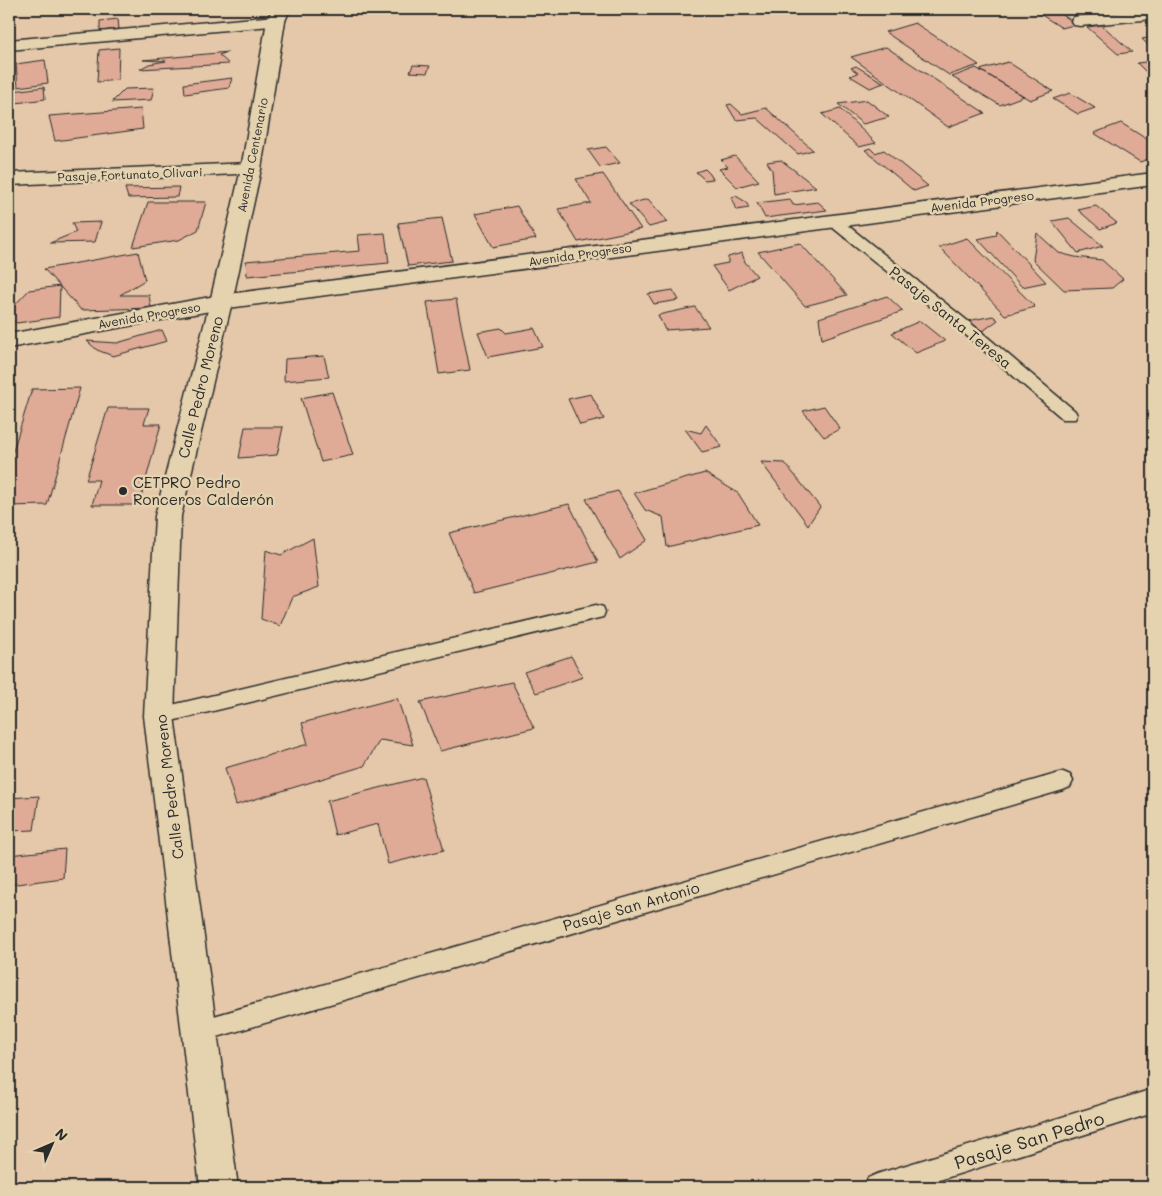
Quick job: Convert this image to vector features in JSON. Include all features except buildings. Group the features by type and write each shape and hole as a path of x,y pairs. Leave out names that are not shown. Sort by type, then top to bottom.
{"street":[{"path":"1080,21 1150,12"},
{"path":"9,45 279,15"},
{"name":"Avenida Centenario","path":"221,302 251,169 279,15"},
{"name":"Pasaje Fortunato Olivari","path":"9,179 251,169"},
{"name":"Avenida Progreso","path":"9,341 221,302 1153,179"},
{"name":"Calle Pedro Moreno","path":"219,1187 159,716 168,516 221,302"}],"lane":[{"name":"Pasaje Santa Teresa","path":"832,220 972,333 1069,415"},
{"path":"159,716 596,612"},
{"name":"Pasaje San Antonio","path":"200,1031 1063,781"},
{"name":"Pasaje San Pedro","path":"877,1187 1153,1101"}],"place":[{"name":"CETPRO Pedro Ronceros Calderón","path":"123,491"}]}
